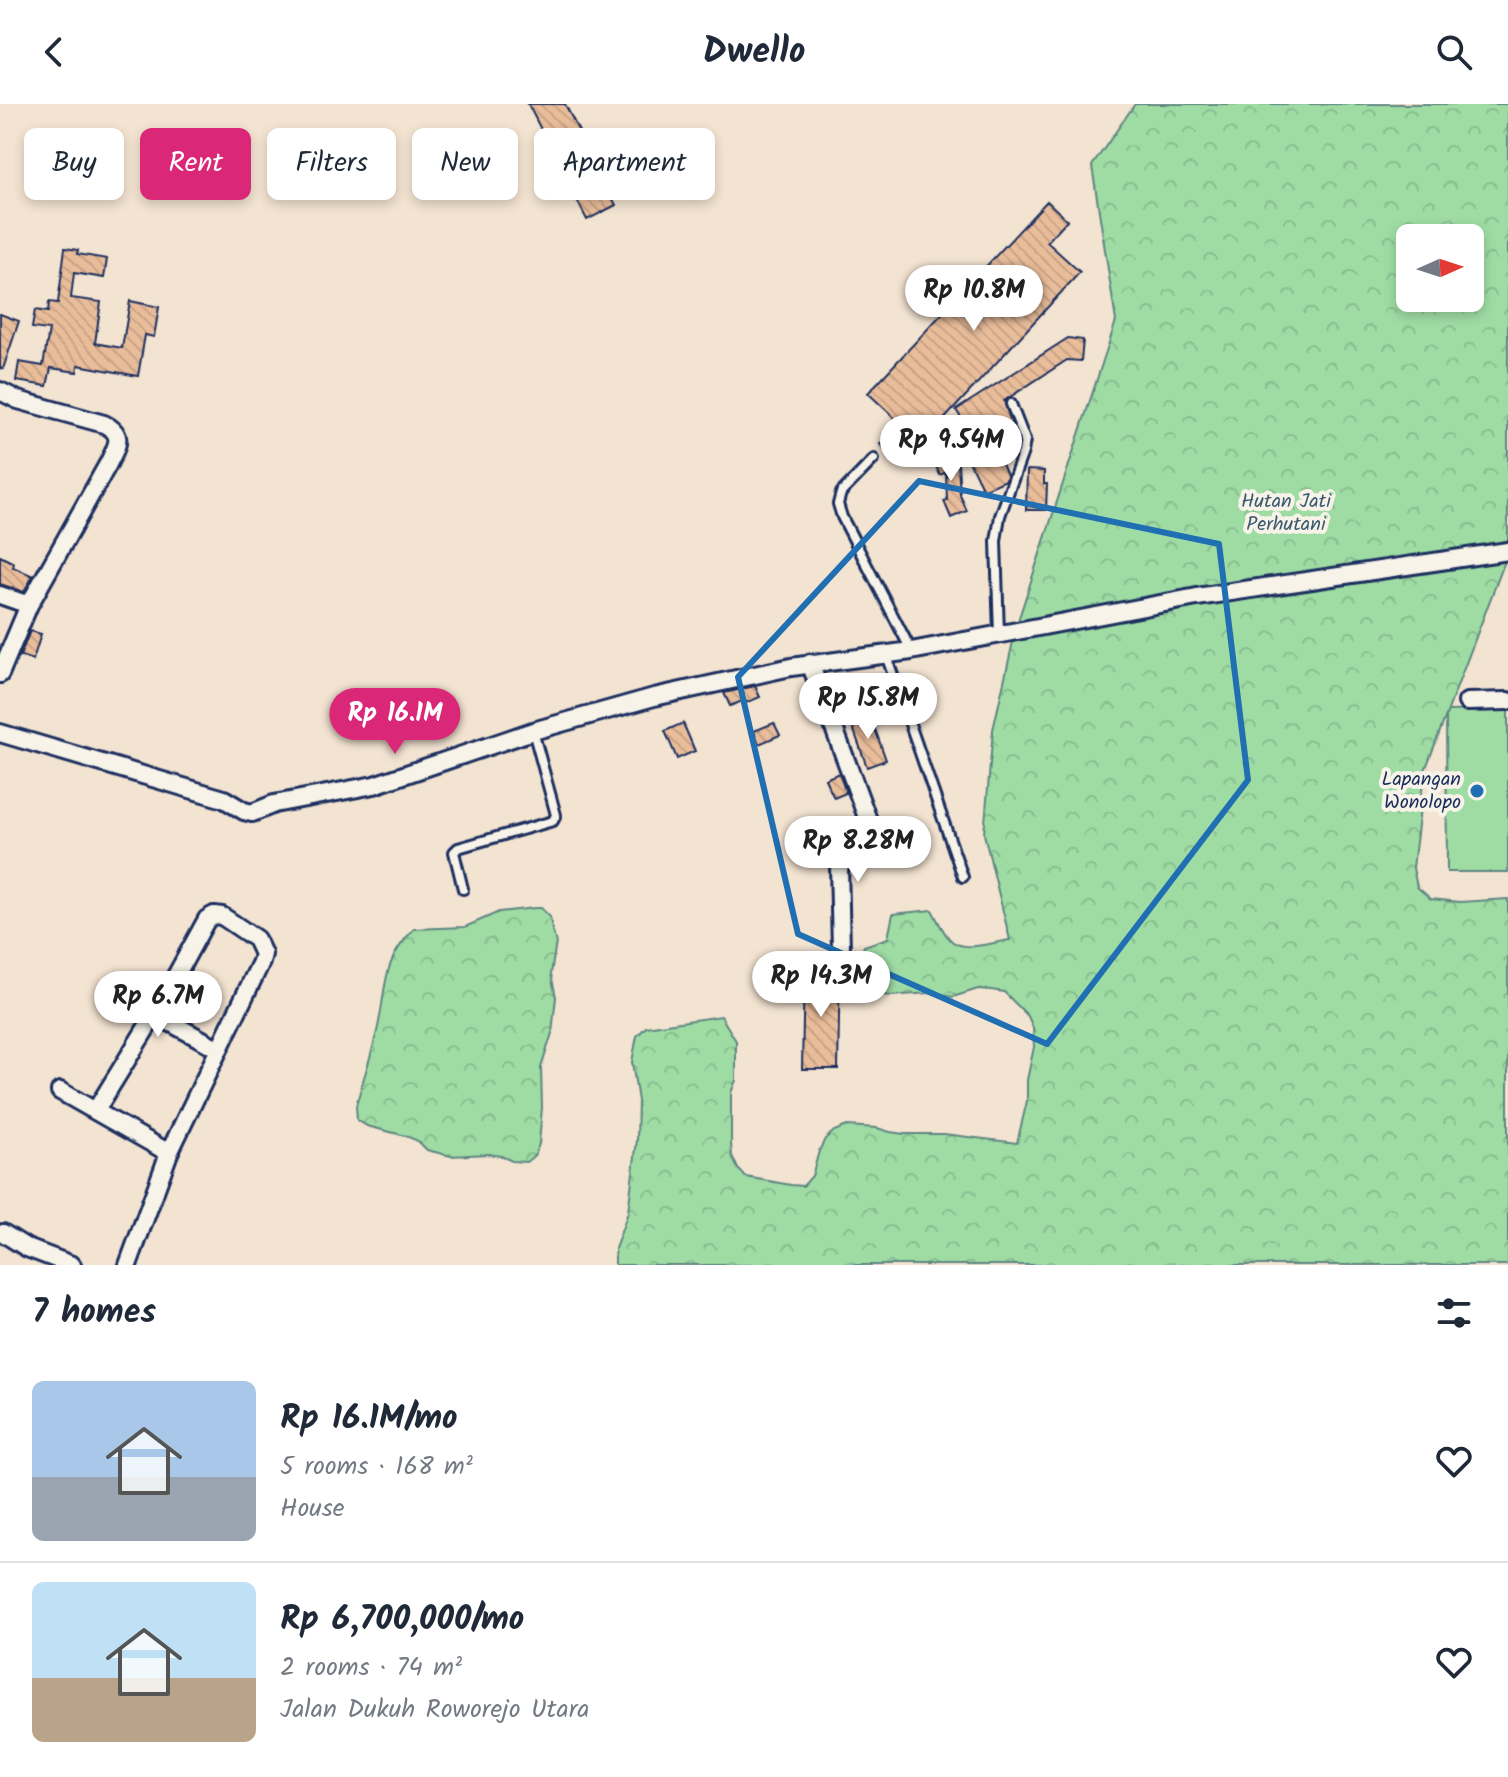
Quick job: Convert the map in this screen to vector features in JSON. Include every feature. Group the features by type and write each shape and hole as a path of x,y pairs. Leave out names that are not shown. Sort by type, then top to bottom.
{"street":[{"path":"0,391 18,400 104,424 113,428 118,437 108,464 29,605 0,674"},
{"path":"0,733 224,799 247,813 274,804 374,785 533,731 654,697 810,663 911,651 1197,597 1508,551"},
{"path":"0,595 29,605"},
{"path":"810,663 875,839 875,847 869,853 839,865 841,949"},
{"path":"1467,702 1508,701"},
{"path":"96,1110 155,1014 207,919 214,915 222,916 256,939 263,954 261,962 169,1153 128,1265"},
{"path":"116,993 219,1049"},
{"path":"60,1091 169,1153"},
{"path":"3,1233 27,1248 72,1265"}],"lane":[{"path":"999,634 996,541 1000,516 1025,440 1011,404"},
{"path":"874,459 841,493 838,504 911,651"},
{"path":"886,655 963,877"},
{"path":"463,889 454,858 458,848 553,821 556,815 533,731"}],"highlighted area":[{"path":"919,481 1219,544 1248,780 1047,1044 798,934 738,677"}],"green space":[{"name":"Hutan Jati Perhutani","path":"1135,104 1508,104 1508,553 1424,773 1413,868 1417,887 1431,899 1460,902 1508,899 1508,1265 615,1265 615,1249 628,1212 637,1140 638,1101 632,1062 637,1036 646,1027 721,1016 736,1041 736,1080 731,1093 731,1144 732,1156 746,1177 803,1186 812,1176 825,1139 847,1126 1017,1143 1027,1101 1027,1080 1034,1047 1033,1028 1028,1016 1004,992 991,990 978,989 953,997 929,993 891,996 866,993 860,982 859,964 864,946 888,938 893,914 932,910 947,936 959,945 1010,940 984,834 993,730 1017,624 1116,321 1092,166"},
{"name":"Lapangan Wonolopo","path":"1508,710 1508,872 1447,872 1446,711"},
{"path":"541,908 550,917 556,942 551,974 556,997 552,1033 541,1068 542,1107 535,1155 526,1162 488,1154 451,1156 427,1150 418,1141 367,1126 357,1120 356,1106 376,1037 387,975 403,941 414,929 465,927 499,912"}],"building":[{"path":"528,104 565,104 577,128 540,128"},
{"path":"577,200 613,200 616,205 587,220"},
{"path":"1047,201 1067,220 1047,242 1080,272 902,465 880,444 900,423 868,393"},
{"path":"65,248 78,250 77,254 107,259 104,278 74,273 71,298 101,302 95,343 122,348 130,301 159,307 154,337 145,335 138,376 78,365 77,372 51,368 47,386 16,381 19,362 43,366 49,330 32,328 35,310 48,312 49,302 58,303"},
{"path":"0,314 19,321 3,369 0,368"},
{"path":"1068,338 1083,340 1081,361 1067,360 1004,401 1014,432 992,442 1007,475 1006,480 983,490 964,451 990,438 979,416 966,425 956,410"},
{"path":"957,449 960,495 967,511 951,518 944,501 947,500 946,472 940,475 933,460"},
{"path":"1027,470 1044,471 1046,510 1026,510"},
{"path":"0,556 14,563 13,567 33,576 24,592 0,584"},
{"path":"30,631 41,634 33,660 20,656"},
{"path":"755,686 760,697 730,706 724,693"},
{"path":"870,715 886,760 867,767 851,722"},
{"path":"683,723 695,751 677,759 665,731"},
{"path":"774,723 780,735 759,744 754,731"},
{"path":"839,773 846,793 834,798 825,779"},
{"path":"823,966 840,966 838,1069 802,1069 804,971 823,971"}],"place":[{"name":"Lapangan Wonolopo","path":"1477,791"}]}
